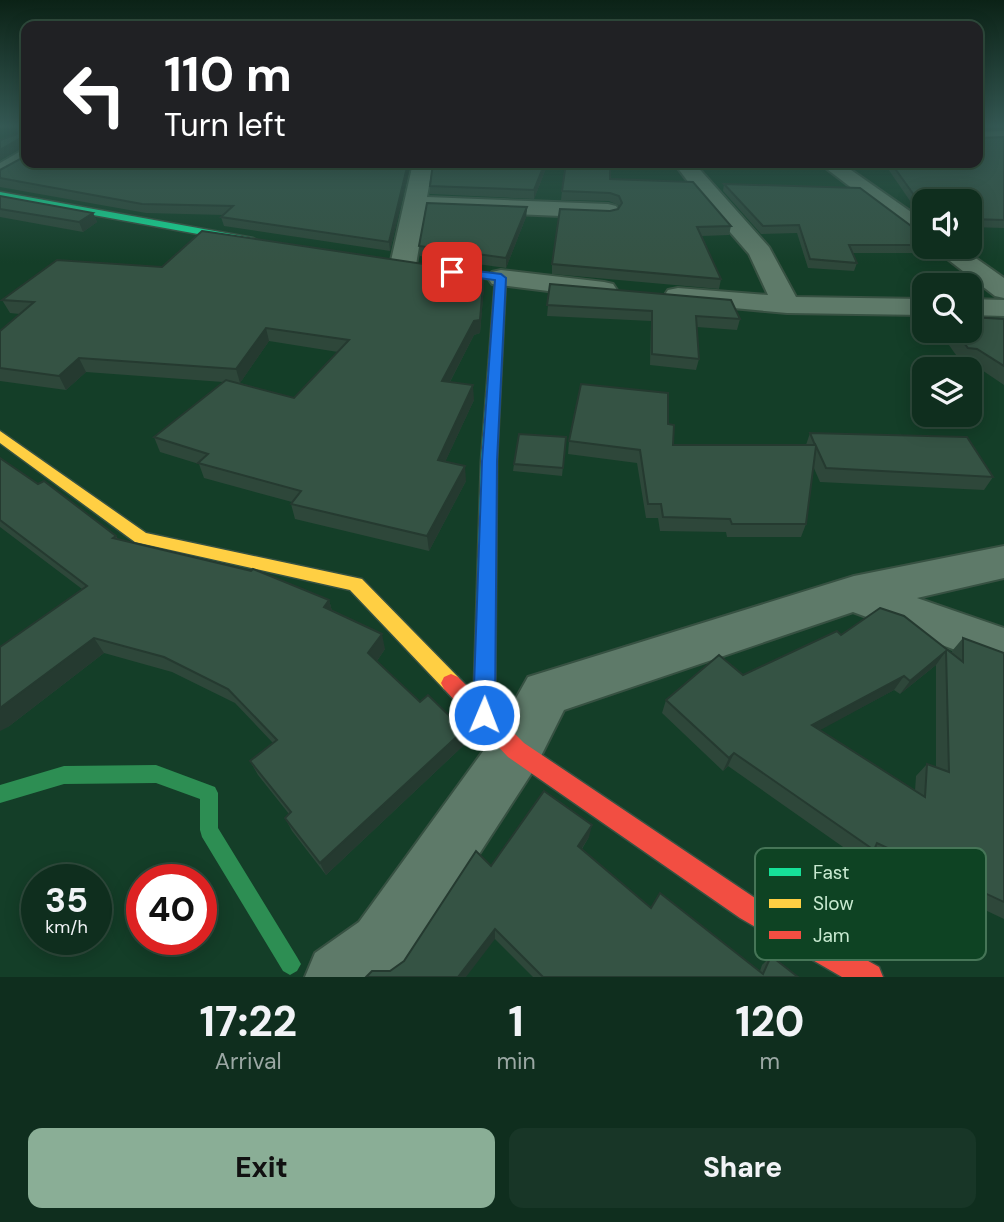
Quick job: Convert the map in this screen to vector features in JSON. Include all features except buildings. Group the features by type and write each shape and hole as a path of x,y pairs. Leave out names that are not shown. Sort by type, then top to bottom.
{"street":[{"path":"421,172 397,264 625,292"},
{"path":"690,172 760,252 787,305"},
{"path":"841,172 912,223"},
{"path":"0,195 267,243"},
{"path":"415,203 608,211"},
{"path":"961,259 1004,290"},
{"path":"500,732 489,461 501,278"},
{"path":"652,294 787,305 912,307"},
{"path":"982,307 1004,308"},
{"path":"0,436 141,538 356,584 500,732 755,912"},
{"path":"339,977 382,945 500,732 546,693 854,594 1004,562"},
{"path":"854,594 1004,648"},
{"path":"839,960 869,977"}],"waterway":[{"path":"0,794 64,775 156,774 209,793 209,830 290,964"}],"traffic: fast":[{"path":"0,195 253,241"},
{"path":"433,269 501,278 489,461 484,715"}],"traffic: slow":[{"path":"0,436 141,538 356,584 451,683"}],"traffic: jam":[{"path":"451,683 516,750 755,912"},
{"path":"839,960 869,977"}],"route":[{"path":"452,272 501,278 489,461 484,715"}]}
